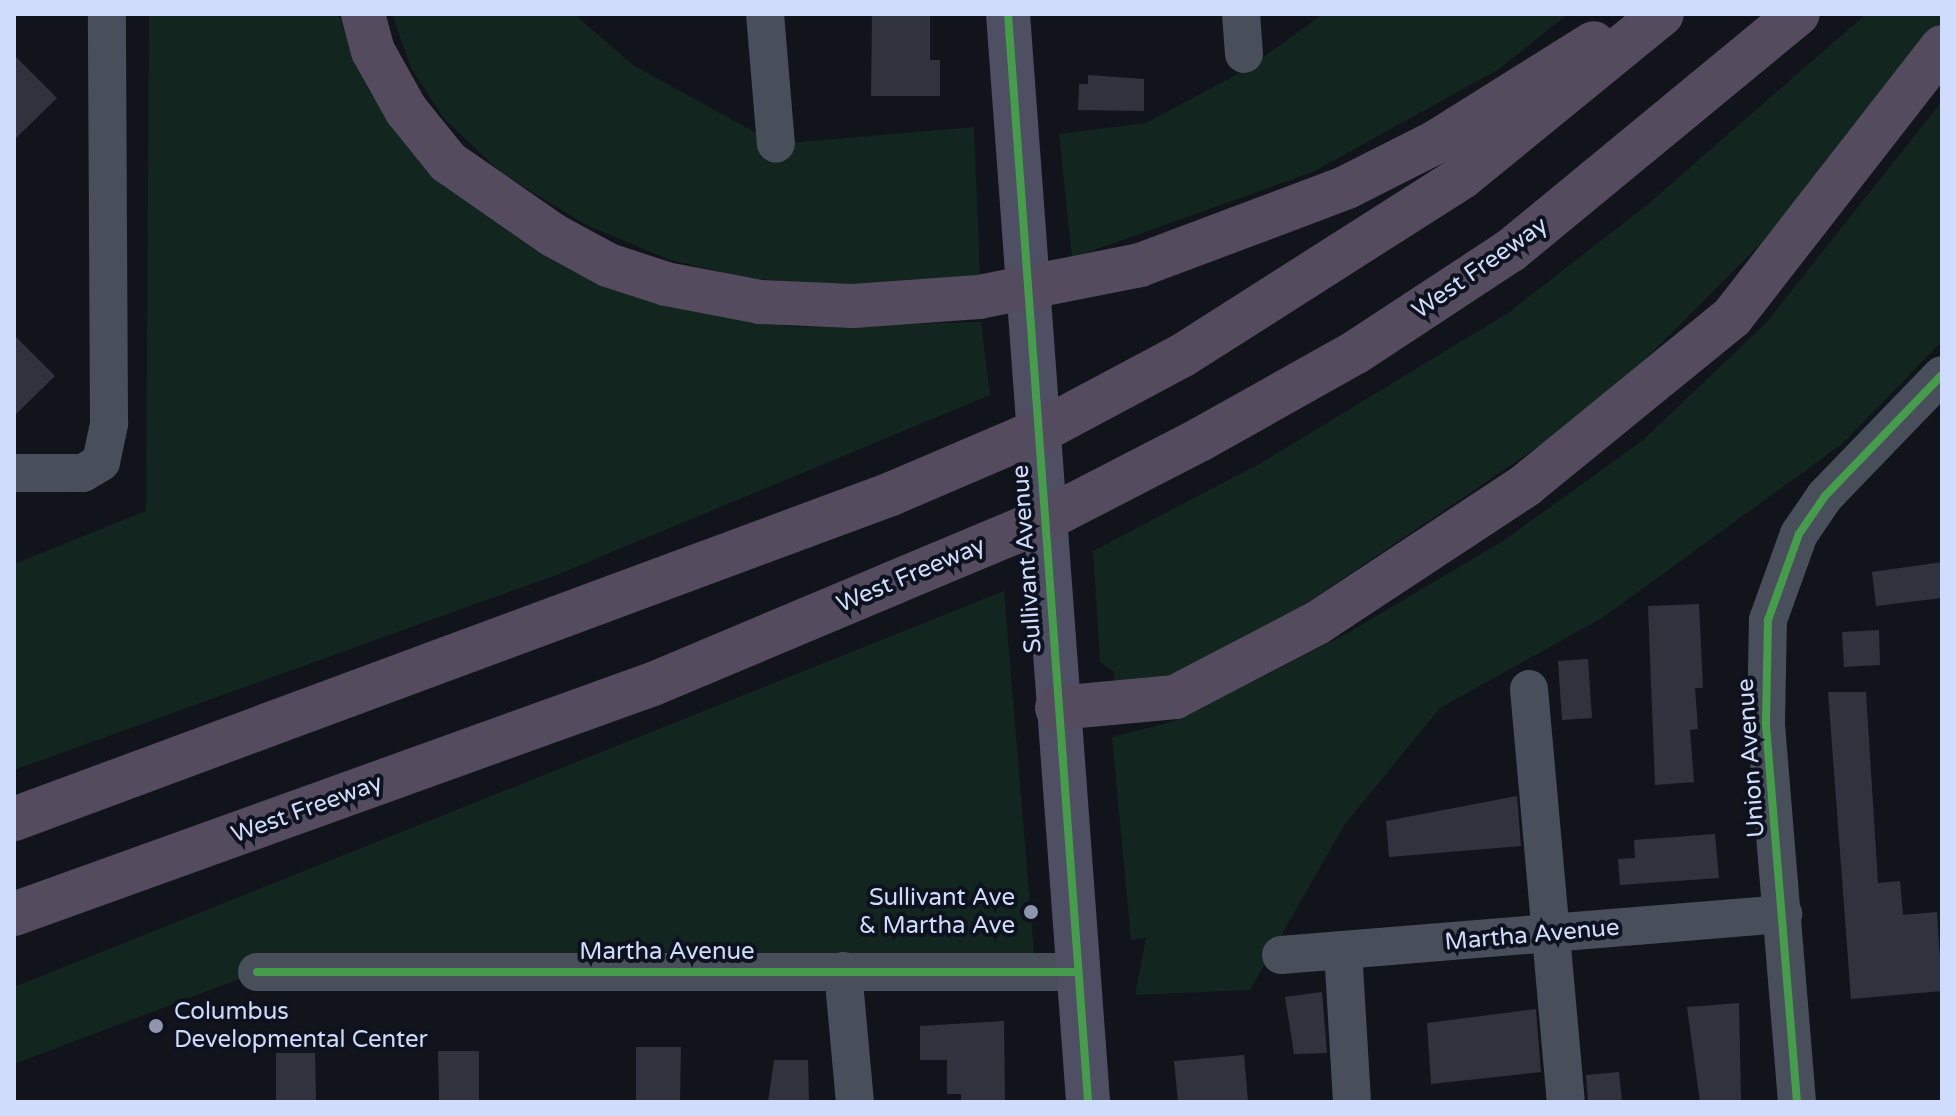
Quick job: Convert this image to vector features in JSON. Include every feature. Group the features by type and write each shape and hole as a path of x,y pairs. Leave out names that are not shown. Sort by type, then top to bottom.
{"highway":[{"path":"363,14 373,51 406,110 448,162 553,235 608,265 666,284 760,302 853,306 979,297 1140,265 1347,187 1436,142 1644,14"},
{"path":"14,819 891,494 1050,426 1183,355 1461,178 1662,14"},
{"name":"West Freeway","path":"14,914 653,684 1046,519 1201,439 1356,352 1510,251 1798,14"},
{"path":"1057,708 1175,697 1317,623 1549,468 1732,317 1942,47"}],"main road":[{"name":"Sullivant Avenue","path":"1008,14 1088,1102"}],"street":[{"path":"14,473 83,473 101,462 109,423 107,14"},
{"path":"765,14 776,144"},
{"path":"1241,14 1244,54"},
{"name":"Union Avenue","path":"1797,1102 1764,670 1778,580 1825,496 1942,375"},
{"path":"1529,689 1566,1102"},
{"name":"Martha Avenue","path":"1281,955 1783,914"},
{"path":"1343,950 1352,1102"},
{"path":"843,971 855,1102"},
{"name":"Martha Avenue","path":"257,972 1078,972"}],"green space":[{"path":"149,14 338,14 368,89 412,150 715,316 794,327 981,322 990,395 559,574 14,770 14,564 146,511"},
{"path":"392,14 574,14 633,65 776,144 974,127 980,277 842,286 746,278 670,260 584,224 503,174 445,120 411,68"},
{"path":"1323,14 1568,14 1499,69 1313,172 1072,258 1059,134 1146,123 1247,69"},
{"path":"1866,14 1942,14 1942,21 1813,191 1600,405 1236,651 1195,673 1113,682 1115,673 1100,662 1093,551 1261,463 1508,313 1648,204"},
{"path":"1942,101 1942,341 1842,444 1602,618 1440,708 1345,824 1250,990 1135,995 1146,938 1131,940 1112,737 1175,721 1346,634 1503,541 1643,440 1766,323"},
{"path":"1004,591 1034,953 306,954 14,1064 14,987"}],"building":[{"path":"872,14 930,14 930,60 940,60 940,96 871,96"},
{"path":"14,55 57,98 14,140"},
{"path":"1088,75 1144,79 1144,111 1078,110 1079,84 1088,84"},
{"path":"14,335 55,376 14,416"},
{"path":"1942,562 1942,598 1876,606 1872,572"},
{"path":"1699,604 1703,688 1695,688 1698,729 1690,730 1694,782 1655,785 1648,606"},
{"path":"1879,630 1880,665 1844,667 1842,632"},
{"path":"1588,659 1592,718 1562,720 1558,661"},
{"path":"1828,692 1866,692 1878,883 1900,881 1903,915 1937,912 1942,991 1851,999"},
{"path":"1517,796 1521,846 1389,857 1386,821"},
{"path":"1715,834 1719,878 1620,885 1618,859 1635,858 1634,840"},
{"path":"1322,992 1327,1053 1294,1054 1285,997"},
{"path":"1739,1003 1741,1102 1700,1102 1687,1007"},
{"path":"1536,1009 1541,1072 1431,1084 1427,1023"},
{"path":"1004,1021 1005,1102 961,1102 961,1094 947,1094 947,1060 920,1060 920,1026"},
{"path":"636,1047 681,1047 680,1102 636,1102"},
{"path":"438,1051 479,1051 479,1102 439,1102"},
{"path":"276,1053 315,1053 316,1102 276,1102"},
{"path":"1244,1055 1248,1101 1178,1102 1174,1061"},
{"path":"774,1060 808,1060 809,1102 768,1102"},
{"path":"1619,1072 1622,1102 1588,1102 1586,1075"}],"cycle path":[{"path":"1008,14 1088,1102"},
{"path":"1797,1102 1766,722 1768,620 1799,534 1825,496 1942,375"},
{"path":"257,972 1078,972"}],"place":[{"name":"Sullivant Ave & Martha Ave","path":"1031,912"},
{"name":"Columbus Developmental Center","path":"156,1026"}]}
